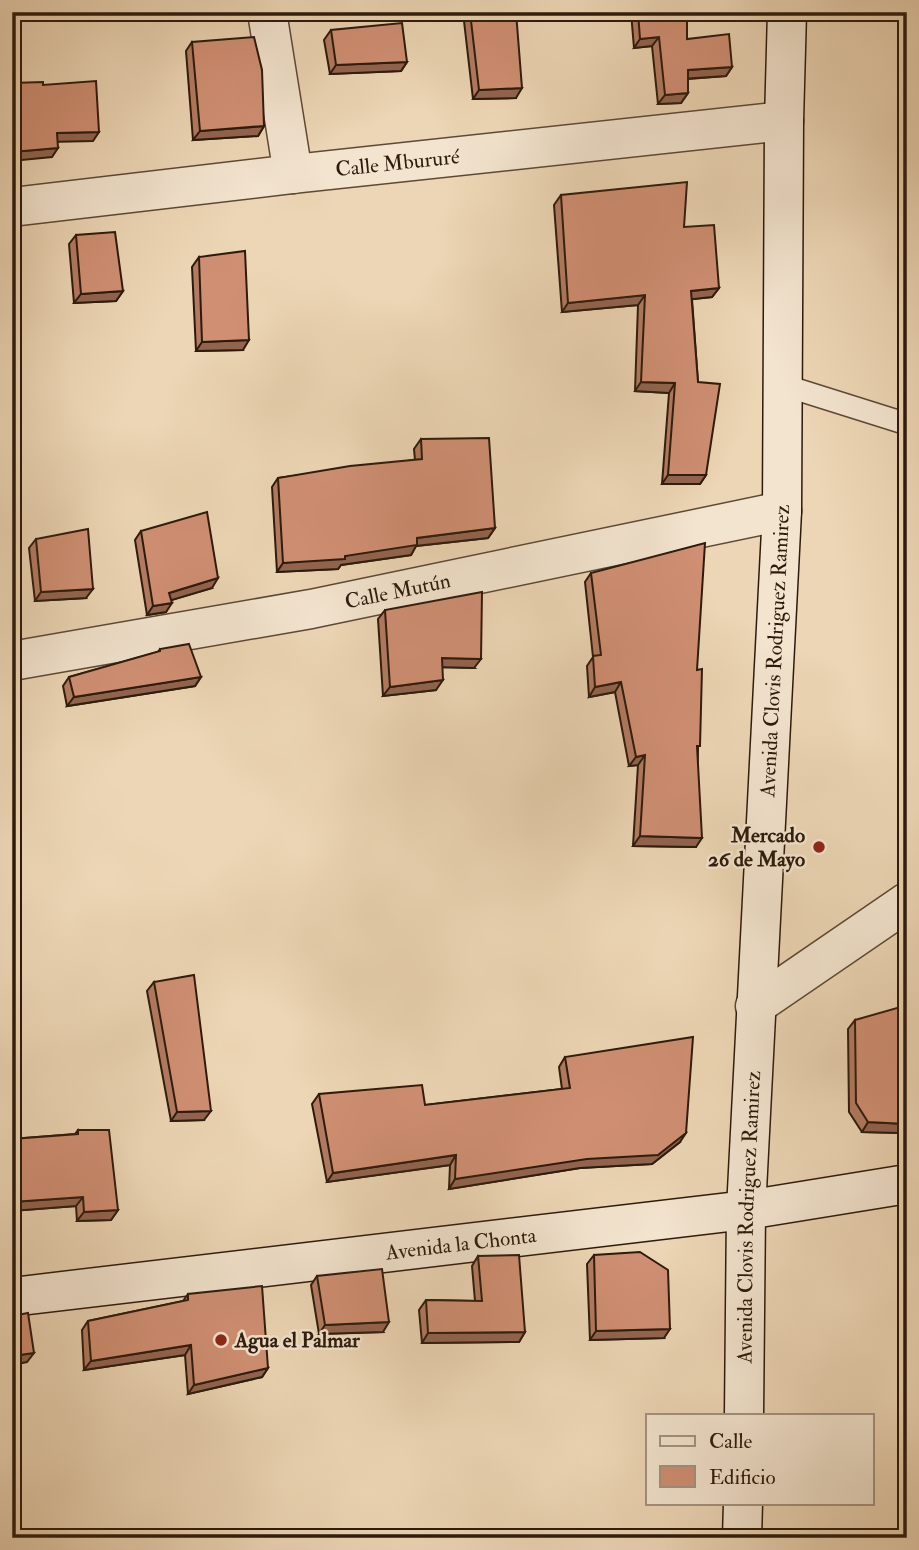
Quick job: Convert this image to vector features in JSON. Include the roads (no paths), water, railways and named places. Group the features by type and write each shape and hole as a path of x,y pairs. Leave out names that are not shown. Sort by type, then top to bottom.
{"street":[{"path":"267,12 293,174"},
{"name":"Avenida Clovis Rodriguez Ramirez","path":"744,1414 746,1210 782,511 783,121 788,12"},
{"name":"Calle Mbururé","path":"12,207 783,121"},
{"name":"Calle Mutún","path":"12,661 311,609 782,511"},
{"path":"755,1006 907,902"},
{"name":"Avenida la Chonta","path":"12,1297 746,1210 907,1184"},
{"path":"742,1538 743,1504"}],"lane":[{"path":"783,385 907,424"}],"place":[{"name":"Mercado 26 de Mayo","path":"819,847"},
{"name":"Agua el Palmar","path":"221,1340"}]}
